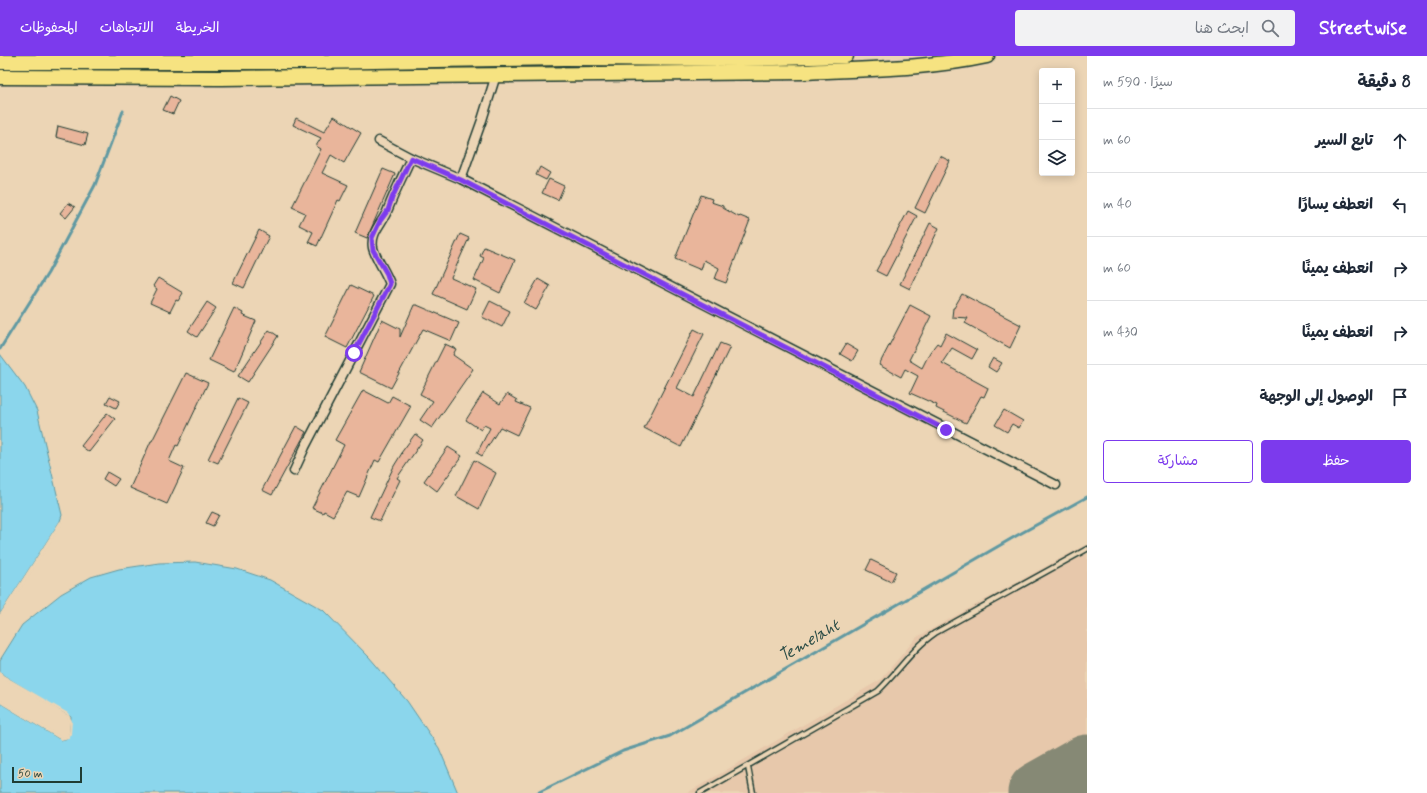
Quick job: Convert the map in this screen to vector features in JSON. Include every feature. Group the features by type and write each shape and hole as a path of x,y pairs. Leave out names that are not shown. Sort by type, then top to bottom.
{"highway":[{"path":"0,62 311,62 565,58 741,59 846,56"},
{"path":"0,77 221,78 803,72 961,62 987,56"}],"street":[{"path":"461,180 496,76"},
{"path":"379,141 411,158 461,180 946,430 1056,485"},
{"path":"294,471 390,284 387,274 373,250 372,238 380,221 388,210 411,158"}],"lane":[{"path":"700,793 748,767 878,691 888,682 916,649 935,633 1087,550"},
{"path":"748,767 752,793"}],"shaded area":[{"path":"1087,544 1087,793 687,793 880,680 917,637"}],"water":[{"path":"0,354 25,387 37,411 62,515 60,521 0,614"},
{"path":"195,562 237,569 270,580 323,610 369,657 407,701 439,748 458,793 0,793 0,703 61,740 69,738 71,717 3,675 0,671 0,660 22,625 61,594 91,577 119,569 159,563"}],"pier":[{"path":"60,521 62,523 9,605 0,616 0,614"},
{"path":"0,671 3,675 68,713 72,721 71,734 69,738 61,740 0,703 0,701 62,738 67,737 69,733 70,721 67,715 2,677"}],"building":[{"path":"170,96 179,101 173,114 163,110"},
{"path":"334,116 361,133 344,163 331,155 322,173 348,185 340,201 338,200 317,246 308,242 313,232 299,225 305,213 292,207 321,149 316,146 321,138 293,125 296,118 324,132"},
{"path":"58,126 88,134 85,145 56,137"},
{"path":"940,156 950,161 925,213 915,208"},
{"path":"540,167 550,173 546,180 536,175"},
{"path":"383,169 395,174 367,238 355,233"},
{"path":"549,179 564,186 558,200 542,193"},
{"path":"701,195 712,199 711,202 723,206 723,208 739,217 740,216 750,220 726,283 715,279 719,268 704,260 701,270 675,259"},
{"path":"68,203 75,207 66,218 60,213"},
{"path":"908,211 917,216 886,276 876,271"},
{"path":"930,223 939,228 910,289 900,284"},
{"path":"259,230 269,236 244,288 233,283"},
{"path":"460,234 469,238 451,278 476,289 467,309 433,294"},
{"path":"484,247 515,260 500,293 474,280 484,258 480,256"},
{"path":"158,278 183,293 178,301 176,300 170,312 150,303 157,289 153,286"},
{"path":"538,279 550,286 536,310 524,303"},
{"path":"351,285 374,296 347,348 325,337"},
{"path":"962,294 1021,325 1010,348 965,323 968,318 952,317 953,308"},
{"path":"490,301 510,311 502,327 482,317"},
{"path":"207,302 216,308 197,337 188,331"},
{"path":"414,305 459,323 451,341 423,329 391,388 359,372 382,320 400,329 400,337"},
{"path":"910,305 931,316 909,360 922,368 930,352 937,343 940,345 946,333 977,350 972,359 952,348 942,363 988,388 984,397 981,396 966,423 936,408 937,405 910,393 918,376 905,369 901,377 879,365"},
{"path":"234,308 243,313 242,315 256,321 234,372 209,360"},
{"path":"694,329 704,334 677,388 694,397 720,343 730,347 681,447 644,428"},
{"path":"269,330 278,336 248,382 238,376"},
{"path":"445,344 456,349 453,355 473,369 432,428 420,420 433,401 420,394"},
{"path":"846,344 858,351 852,361 840,354"},
{"path":"993,358 1002,363 996,372 988,367"},
{"path":"186,373 208,383 178,446 176,445 169,461 184,468 167,504 130,488 151,441"},
{"path":"363,390 388,403 392,396 411,406 379,462 375,460 359,497 347,492 333,516 324,511 323,513 312,508 344,445 335,440"},
{"path":"483,393 500,404 507,394 517,400 516,402 530,408 517,435 500,427 482,456 477,453 490,428 484,425 481,430 466,420"},
{"path":"110,396 120,401 116,408 106,403"},
{"path":"238,398 248,403 218,463 208,459"},
{"path":"1004,410 1023,421 1019,428 1012,424 1007,432 995,425"},
{"path":"107,413 115,419 89,452 81,446"},
{"path":"296,426 306,432 272,495 262,490"},
{"path":"415,434 423,440 397,478 400,480 380,521 370,517 401,453"},
{"path":"448,447 462,456 437,491 424,481"},
{"path":"474,460 496,473 479,509 456,496"},
{"path":"107,472 119,479 114,486 103,479"},
{"path":"212,512 219,515 213,526 206,523"},
{"path":"871,560 896,572 891,582 866,570"}],"waterway":[{"path":"0,349 48,273 95,185 123,111"},
{"name":"Temelaht","path":"537,793 623,751 670,736 1016,536 1087,497"}],"runway":[{"path":"1039,793 1087,766"}],"route":[{"path":"354,353 390,284 387,274 373,250 372,238 380,221 388,210 411,158 461,180 946,430"}]}
